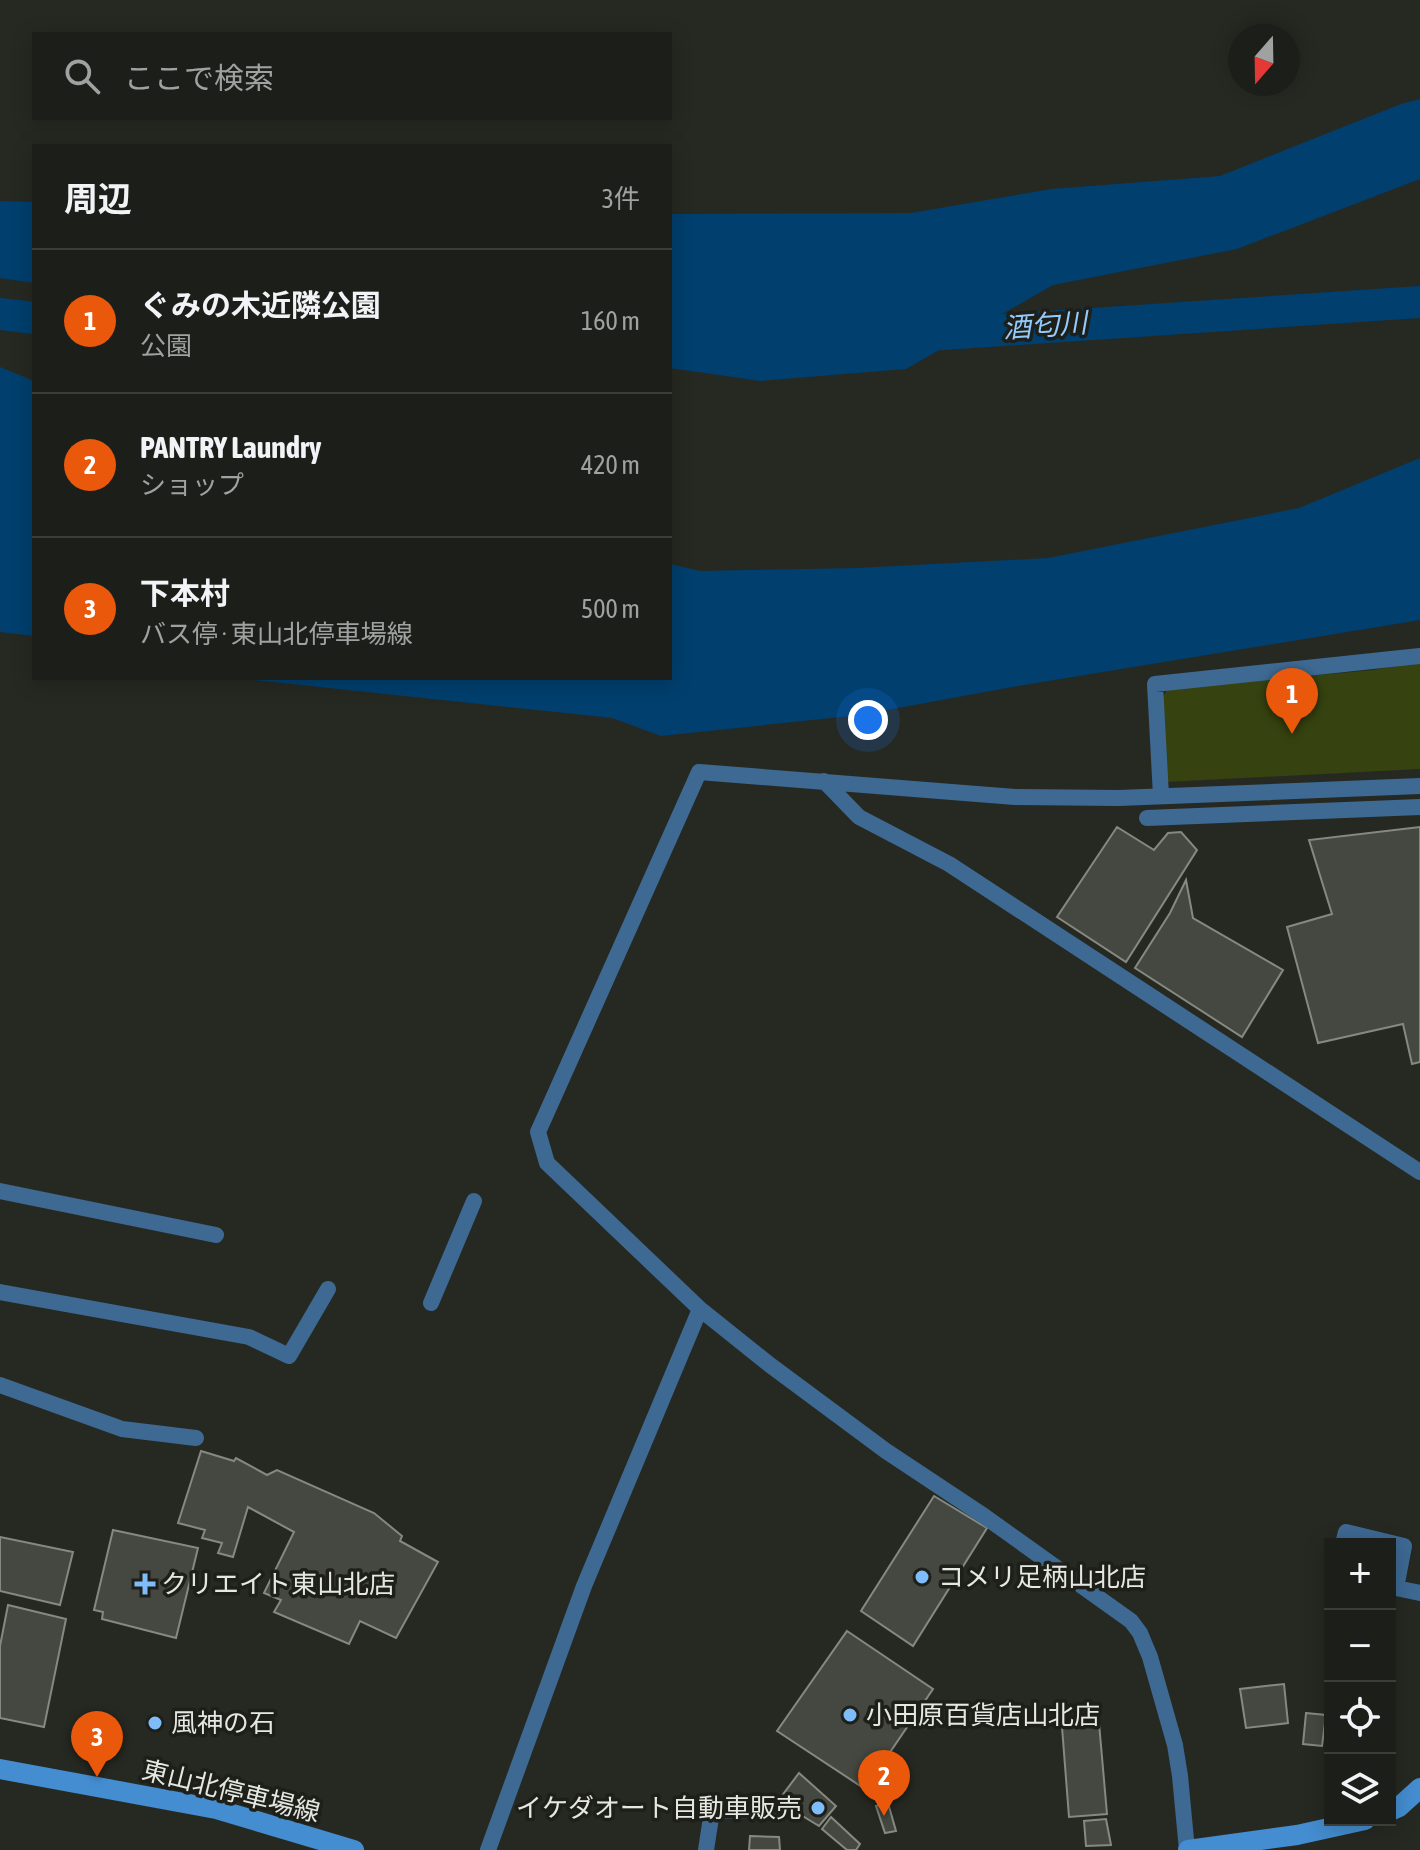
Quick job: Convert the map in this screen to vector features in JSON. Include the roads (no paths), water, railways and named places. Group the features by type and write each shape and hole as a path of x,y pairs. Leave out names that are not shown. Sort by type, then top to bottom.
{"main road":[{"name":"東山北停車場線","path":"0,1769 216,1809 354,1850"},
{"path":"1396,1808 1420,1788"},
{"path":"1188,1850 1298,1843 1348,1826"}],"street":[{"path":"1161,796 1155,684 1420,656"},
{"path":"1188,1850 1175,1745 1150,1657 1131,1621 984,1516 886,1451 700,1309 547,1163 538,1132 699,772 1015,797 1119,798 1420,786"},
{"path":"824,781 859,817 949,864 1420,1172"},
{"path":"1147,818 1420,807"},
{"path":"0,1191 216,1235"},
{"path":"431,1303 474,1201"},
{"path":"0,1292 249,1337 289,1356 328,1289"},
{"path":"488,1850 584,1586 700,1309"},
{"path":"0,1385 122,1429 196,1438"},
{"path":"1344,1538 1346,1532 1371,1538"},
{"path":"1396,1544 1404,1546 1396,1588 1420,1593"},
{"path":"706,1850 712,1811 775,1810"}],"water":[{"path":"1420,99 1420,179 1237,249 1053,285 906,369 760,381 672,368 672,214 911,213 1051,189 1220,176"},
{"path":"0,201 32,202 32,283 0,278"},
{"path":"0,367 32,380 32,636 0,632"},
{"path":"1420,458 1420,620 860,715 661,736 612,718 254,680 672,680 672,564 700,571 857,568 1048,558 1299,508"}],"waterway":[{"name":"酒匂川","path":"928,335 1420,302"},
{"name":"酒匂川","path":"0,314 32,318"}],"place":[{"name":"ぐみの木近隣公園","path":"1292,734"},
{"name":"コメリ足柄山北店","path":"922,1577"},
{"name":"クリエイト東山北店","path":"145,1584"},
{"name":"小田原百貨店山北店","path":"850,1715"},
{"name":"風神の石","path":"155,1723"},
{"name":"下本村","path":"97,1777"},
{"name":"イケダオート自動車販売","path":"818,1808"},
{"name":"PANTRY Laundry","path":"884,1816"}]}
